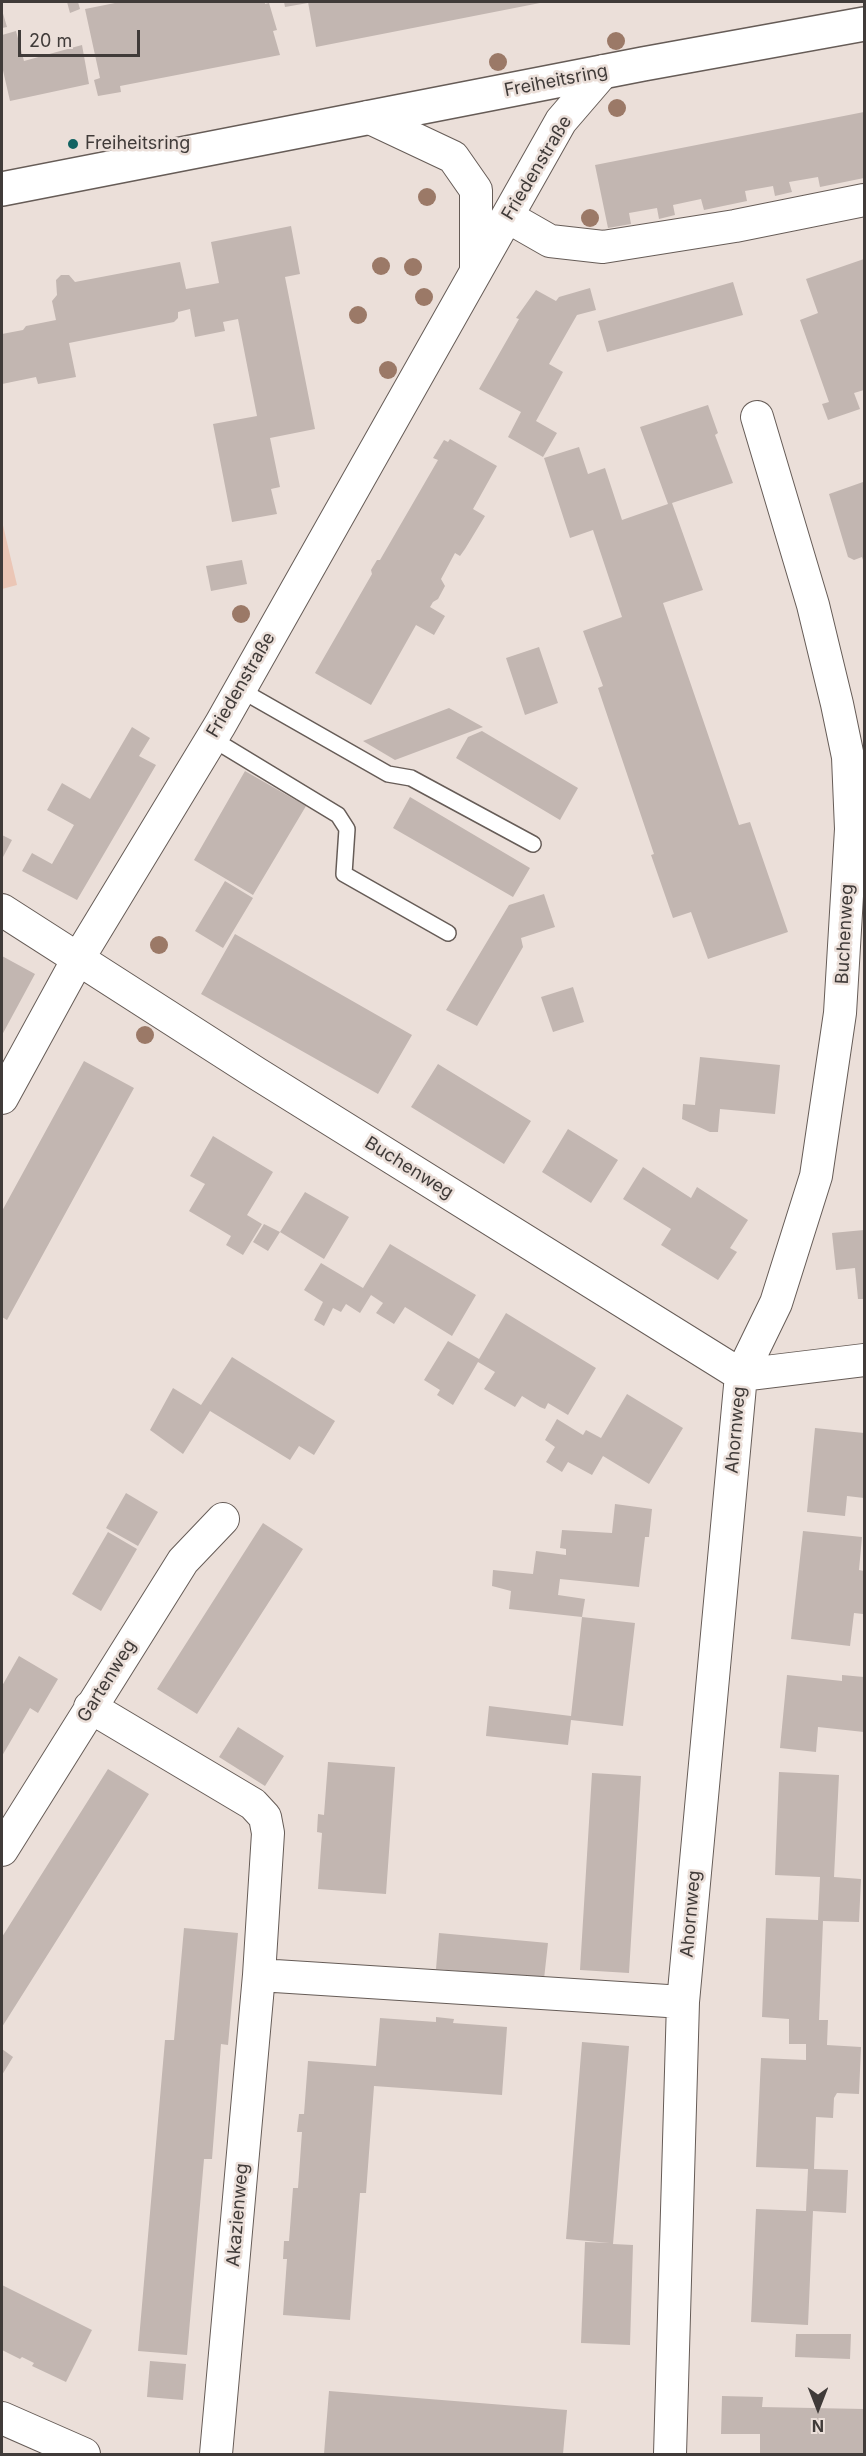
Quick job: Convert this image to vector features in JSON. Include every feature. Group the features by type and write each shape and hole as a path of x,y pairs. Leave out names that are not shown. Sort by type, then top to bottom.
{"main road":[{"name":"Freiheitsring","path":"2,189 604,71 864,24"}],"street":[{"name":"Friedenstraße","path":"2,1098 78,959 211,738 561,122 604,71"},
{"name":"Friedenstraße","path":"368,117 453,157 476,190 476,270"},
{"path":"508,217 550,241 603,247 735,226 864,200"},
{"name":"Buchenweg","path":"2,910 256,1073 741,1375 776,1303 816,1176 840,1013 851,829 848,757 837,704 813,605 757,417"},
{"path":"741,1375 864,1359"},
{"name":"Ahornweg","path":"670,2454 683,2002 741,1375"},
{"name":"Gartenweg","path":"2,1850 183,1561 223,1519"},
{"name":"Akazienweg","path":"90,1707 254,1804 265,1817 268,1833 260,1975 216,2454"},
{"path":"260,1975 683,2002"},
{"path":"2,2418 84,2454"}],"lane":[{"path":"239,689 388,774 411,778 532,844"},
{"path":"211,738 338,815 347,829 345,874 448,933"}],"shaded area":[{"path":"2,521 17,585 2,589"}],"building":[{"path":"67,2 78,2 80,9 70,13"},
{"path":"120,2 269,3 277,30 273,31 280,55 120,86 121,92 98,96 94,80 100,78 85,9"},
{"path":"284,2 307,2 308,3 285,7"},
{"path":"308,2 540,2 540,3 316,47"},
{"path":"2,10 7,27 2,28"},
{"path":"16,31 24,61 82,45 89,84 10,101 2,66 2,35"},
{"path":"864,112 864,178 820,187 818,177 789,182 792,192 775,196 773,186 745,191 747,201 704,210 701,199 673,205 675,215 659,219 657,208 629,213 631,224 608,228 595,165"},
{"path":"291,226 300,274 285,277 315,429 270,438 280,487 271,489 277,514 232,522 213,424 257,416 238,319 223,322 225,331 195,337 190,309 178,312 178,318 174,322 69,343 76,377 38,384 36,377 2,384 2,334 56,320 52,301 57,295 56,280 61,275 69,275 75,282 180,262 186,289 219,283 211,242"},
{"path":"864,259 864,390 854,393 860,409 828,420 822,404 829,402 800,320 818,313 806,279"},
{"path":"733,282 743,315 607,352 598,321"},
{"path":"590,288 596,310 577,315 549,364 563,372 536,421 557,433 543,457 508,437 521,412 479,389 519,319 516,318 536,290 556,301 559,297"},
{"path":"708,405 718,433 715,435 733,483 672,503 703,590 663,603 739,825 750,822 788,932 708,959 691,912 673,918 598,688 603,686 583,631 622,617 593,530 570,538 544,458 579,447 588,474 605,468 622,520 668,504 640,427"},
{"path":"450,439 497,466 473,509 485,516 460,556 455,553 441,579 445,586 438,599 430,607 445,616 434,635 416,625 371,705 315,673 372,574 371,570 377,560 380,560 438,460 433,458 444,440 448,442"},
{"path":"863,482 864,563 862,557 854,560 848,557 829,494"},
{"path":"242,560 247,584 211,591 206,566"},
{"path":"539,647 558,703 525,715 506,658"},
{"path":"449,708 483,727 395,760 363,741"},
{"path":"132,727 150,738 139,756 156,765 77,900 22,871 32,853 52,864 74,825 47,810 62,783 90,799"},
{"path":"482,731 578,788 560,820 456,758 468,737"},
{"path":"245,771 306,806 253,895 194,860"},
{"path":"410,797 530,868 513,897 393,828"},
{"path":"2,835 12,840 2,859"},
{"path":"225,881 253,898 223,948 195,931"},
{"path":"544,894 555,927 521,938 523,947 477,1026 446,1010 509,905"},
{"path":"235,934 412,1035 378,1094 201,994"},
{"path":"2,956 35,974 2,1035"},
{"path":"573,987 584,1022 553,1032 541,997"},
{"path":"700,1057 780,1065 775,1114 720,1109 718,1132 710,1132 682,1119 683,1104 695,1105"},
{"path":"84,1061 134,1088 7,1320 2,1317 2,1211"},
{"path":"438,1064 531,1121 504,1164 411,1107"},
{"path":"568,1129 618,1160 591,1203 542,1172"},
{"path":"213,1136 273,1172 247,1215 262,1224 243,1255 226,1245 231,1236 189,1211 205,1184 190,1176"},
{"path":"643,1167 691,1198 697,1187 748,1220 730,1248 737,1252 718,1280 661,1245 671,1229 623,1199"},
{"path":"305,1192 349,1217 324,1259 280,1232"},
{"path":"264,1224 280,1232 268,1251 253,1242"},
{"path":"864,1230 864,1299 858,1299 855,1268 836,1270 832,1233"},
{"path":"390,1244 476,1295 452,1336 405,1307 394,1324 376,1313 383,1303 371,1295 360,1313 346,1304 341,1312 333,1308 324,1326 314,1320 323,1302 304,1290 321,1263 363,1288"},
{"path":"506,1313 596,1368 568,1415 548,1403 545,1409 522,1396 515,1407 484,1389 495,1372 478,1362 453,1405 437,1395 440,1390 424,1380 448,1341 479,1359"},
{"path":"232,1357 335,1421 314,1455 299,1446 290,1460 210,1411 183,1454 150,1430 173,1388 201,1405"},
{"path":"627,1394 683,1428 649,1484 603,1456 592,1475 568,1462 562,1472 546,1462 555,1447 545,1440 557,1419 583,1435 586,1430 601,1438"},
{"path":"815,1428 864,1433 864,1498 847,1496 845,1516 807,1512"},
{"path":"126,1493 158,1512 138,1546 106,1528"},
{"path":"615,1504 652,1509 649,1537 645,1537 639,1587 560,1579 558,1595 585,1599 582,1617 509,1609 511,1591 492,1586 493,1570 533,1574 536,1551 566,1555 566,1549 560,1548 562,1530 612,1533"},
{"path":"263,1523 303,1549 197,1714 157,1689"},
{"path":"803,1531 862,1537 859,1570 864,1571 863,1614 854,1613 850,1646 791,1639"},
{"path":"108,1532 137,1549 101,1611 72,1594"},
{"path":"582,1617 635,1623 623,1726 571,1720 568,1745 486,1736 489,1706 571,1716"},
{"path":"19,1656 58,1679 38,1713 30,1708 2,1756 2,1686"},
{"path":"787,1675 842,1681 842,1675 864,1677 864,1732 818,1727 816,1752 780,1748"},
{"path":"238,1727 284,1756 265,1786 219,1757"},
{"path":"328,1762 395,1767 386,1894 318,1889 322,1833 317,1832 318,1814 324,1815"},
{"path":"108,1769 149,1794 2,2027 2,1937"},
{"path":"779,1772 839,1775 834,1877 861,1879 859,1922 823,1921 819,2020 828,2020 827,2045 861,2047 859,2094 837,2093 834,2098 833,2118 816,2117 814,2169 848,2170 846,2213 813,2211 808,2325 751,2322 756,2209 806,2211 808,2169 756,2167 761,2058 806,2060 806,2044 789,2044 789,2019 762,2017 766,1918 818,1920 820,1877 775,1875"},
{"path":"592,1773 641,1776 629,1973 580,1970"},
{"path":"184,1928 238,1933 228,2045 221,2044 212,2159 204,2159 187,2355 138,2351 165,2040 174,2040"},
{"path":"439,1933 548,1943 544,1979 436,1969"},
{"path":"436,2017 454,2019 453,2023 507,2027 502,2095 374,2086 366,2193 360,2193 350,2320 283,2315 287,2259 283,2259 284,2241 289,2241 293,2188 298,2188 302,2132 297,2132 299,2114 304,2114 308,2061 376,2066 380,2018 436,2022"},
{"path":"582,2042 629,2046 613,2244 633,2245 630,2345 581,2343 585,2242 610,2243 566,2239"},
{"path":"2,2049 13,2057 2,2075"},
{"path":"2,2285 92,2330 66,2382 32,2366 34,2363 22,2357 20,2359 2,2350"},
{"path":"796,2334 851,2334 850,2359 795,2357"},
{"path":"150,2361 186,2364 183,2400 147,2397"},
{"path":"329,2391 567,2410 563,2454 324,2454"},
{"path":"722,2396 763,2397 762,2407 864,2409 864,2454 760,2454 760,2434 721,2434"}],"place":[{"name":"Freiheitsring","path":"73,144"}]}
